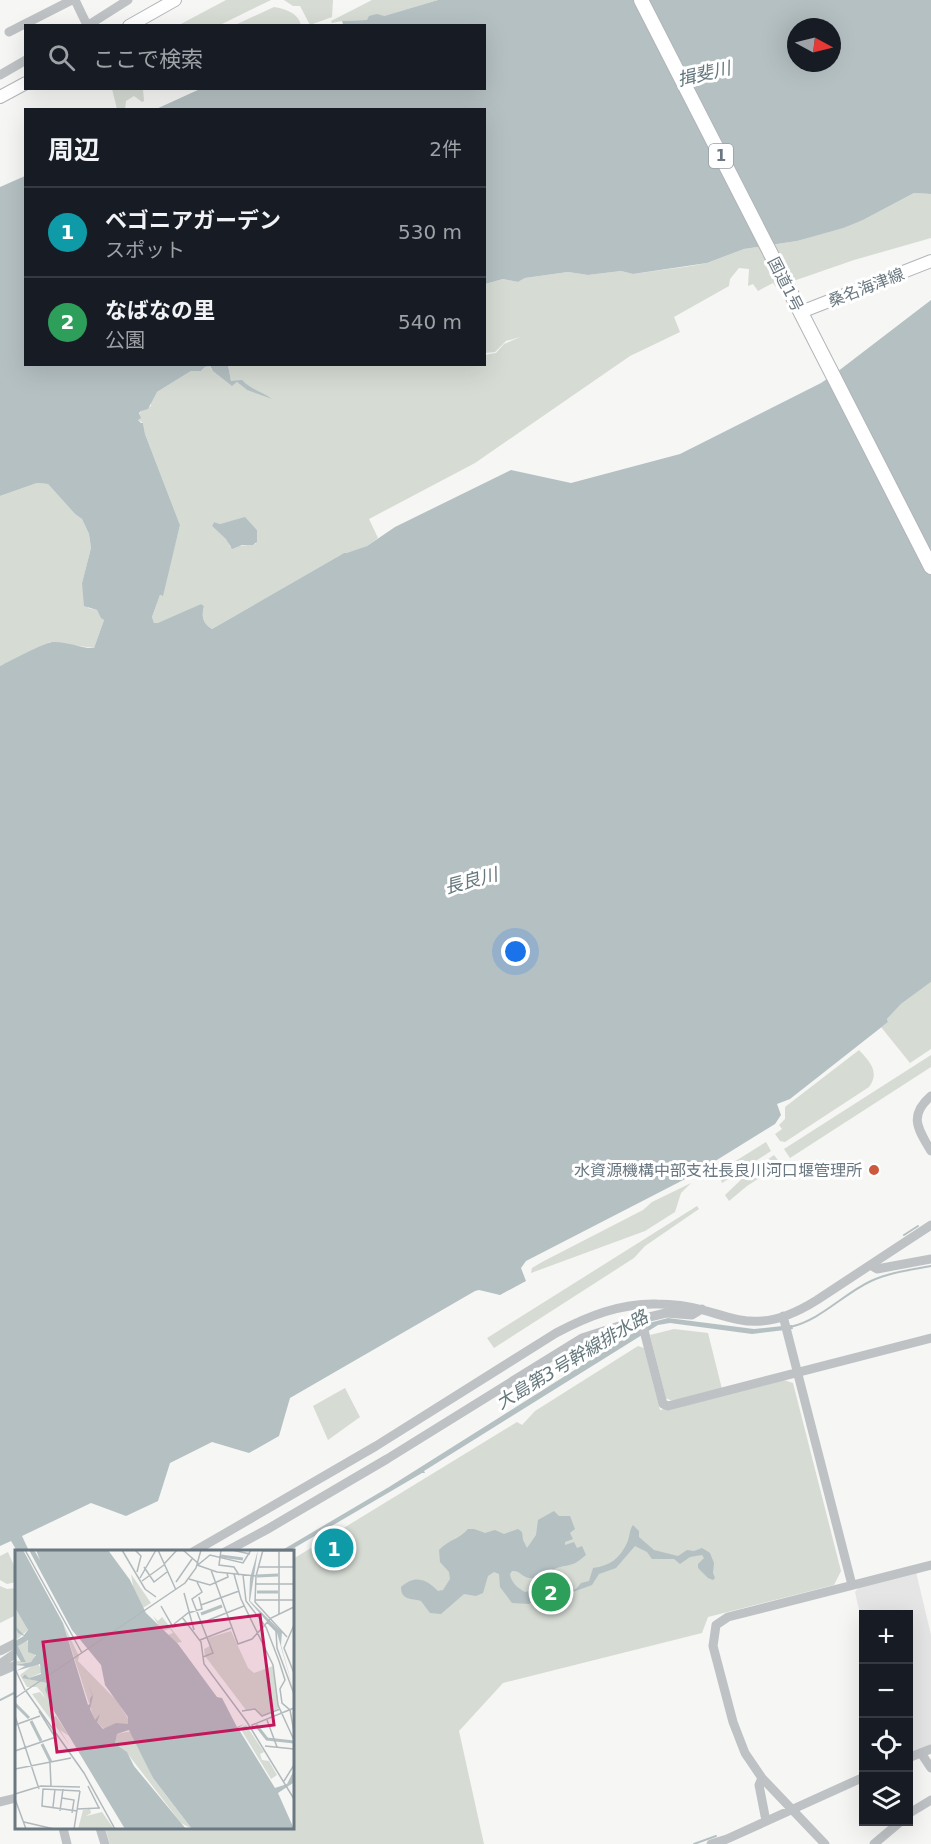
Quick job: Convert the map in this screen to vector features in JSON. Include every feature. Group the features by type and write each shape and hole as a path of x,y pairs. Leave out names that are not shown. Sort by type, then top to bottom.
{"highway":[{"name":"国道1号","path":"641,0 804,311 931,567"}],"main road":[{"path":"133,24 175,0"},
{"path":"0,97 24,84"},
{"name":"桑名海津線","path":"804,311 931,261"}],"street":[{"path":"25,24 73,0 86,24"},
{"path":"88,24 123,1"},
{"path":"9,32 24,24"},
{"path":"0,75 24,61"},
{"path":"931,1096 919,1108 917,1123 931,1151"},
{"path":"195,1550 376,1446 556,1333 579,1321 619,1307 656,1304 702,1309 741,1320 784,1319 872,1266 931,1225"},
{"path":"872,1266 877,1269 931,1259"},
{"path":"227,1550 266,1530 387,1459 582,1338 642,1326 666,1313 692,1315 702,1309"},
{"path":"784,1319 852,1585"},
{"path":"642,1326 663,1404 668,1406 930,1339 931,1349"},
{"path":"825,1844 762,1778 745,1753 733,1722 713,1646 716,1625 728,1617 931,1565"},
{"path":"0,1651 15,1644"},
{"path":"0,1664 15,1654"},
{"path":"0,1672 15,1665"},
{"path":"913,1756 931,1749"},
{"path":"921,1753 931,1768"},
{"path":"762,1778 759,1785 766,1821"},
{"path":"711,1844 727,1842 793,1808 859,1779"},
{"path":"0,1802 15,1798"},
{"path":"913,1811 931,1800"},
{"path":"874,1844 894,1826"},
{"path":"63,1829 67,1844"},
{"path":"101,1829 105,1844"}],"shaded area":[{"path":"226,0 271,0 222,24 181,24"},
{"path":"284,0 333,0 332,17 309,24 300,6 293,6"},
{"path":"372,0 438,0 367,20 332,23 331,21"},
{"path":"274,7 291,12 300,24 237,24"},
{"path":"112,90 143,90 144,101 134,96 126,101 125,108 117,108"},
{"path":"914,193 931,194 931,238 854,260 776,287 773,283 758,291 753,284 748,286 749,269 739,268 730,279 729,286 674,317 680,332 630,356 475,463 369,519 378,538 367,546 347,554 344,553 212,629 205,622 204,606 201,604 158,624 154,623 152,617 160,595 162,596 180,525 145,434 143,423 138,420 141,410 151,406 151,400 157,392 191,371 201,371 210,366 233,385 237,382 247,390 265,395 242,381 231,381 228,366 486,366 486,355 496,353 504,344 520,337 506,341 495,352 486,353 486,284 503,279 518,282 525,278 568,272 588,275 621,271 633,274 707,263 744,249 797,241 863,220","holes":["245,518 257,530 256,544 230,547 227,539 212,526 214,522 220,524"]},
{"path":"37,483 48,484 82,519 89,534 91,548 82,583 88,608 97,610 104,620 94,648 50,642 0,666 0,496"},
{"path":"931,982 931,1049 910,1063 881,1027 888,1022 887,1019 901,1004"},
{"path":"859,1050 874,1072 869,1087 785,1142 780,1141 775,1134 782,1129 779,1125 785,1119 785,1107"},
{"path":"931,1055 931,1067 790,1158 784,1149"},
{"path":"766,1142 771,1151 722,1183 718,1172"},
{"path":"774,1155 781,1164 729,1201 725,1195 747,1174"},
{"path":"691,1183 681,1193 675,1212 645,1231 531,1273 532,1268 542,1262"},
{"path":"697,1206 699,1209 645,1246 634,1258 494,1348 487,1338"},
{"path":"674,1329 708,1333 722,1389 672,1401 666,1398 650,1335"},
{"path":"638,1346 644,1348 660,1410 781,1379 793,1383 841,1571 834,1585 708,1617 702,1633 503,1683 459,1731 484,1844 110,1844 105,1829 294,1829 294,1558 517,1422 522,1425 535,1411"},
{"path":"345,1388 360,1417 328,1440 313,1406"},
{"path":"8,1552 15,1568 15,1582 7,1584 0,1580 0,1556"},
{"path":"916,1572 931,1635 931,1746 913,1753 913,1610 859,1610 855,1592 860,1586"},
{"path":"0,1586 7,1589 15,1588 15,1616 0,1623"}],"water":[{"name":"揖斐川","path":"438,0 931,0 931,194 914,193 843,228 797,241 744,249 707,263 633,274 621,271 588,275 568,272 525,278 518,282 503,279 486,284 486,108 158,108 198,90 486,90 486,24 343,24 342,21 367,20 369,16 377,14 384,16"},
{"name":"長良川","path":"24,176 24,366 210,366 201,371 191,371 157,392 148,409 139,413 141,418 138,420 143,423 145,434 180,525 163,596 160,595 152,617 154,623 201,604 204,606 205,622 212,629 344,553 367,546 395,527 511,470 571,483 680,454 821,383 931,300 931,982 901,1004 887,1019 888,1022 790,1099 777,1104 781,1115 775,1124 691,1176 526,1261 521,1268 526,1281 500,1295 475,1291 290,1398 279,1436 249,1453 212,1442 170,1463 158,1501 126,1516 91,1503 22,1536 29,1550 16,1550 11,1541 0,1546 0,666 52,642 94,648 104,620 97,610 84,606 82,583 91,548 89,534 82,519 48,484 37,483 0,496 0,187"},
{"path":"210,366 228,366 231,381 242,380 272,399 247,390 237,382 232,386"},
{"path":"245,517 257,530 257,542 253,545 242,545 232,549 226,539 212,526 214,522 220,524"},
{"path":"668,1318 754,1329 792,1325 793,1329 752,1334 670,1323 658,1325 424,1471 425,1473 291,1550 282,1550 389,1487 649,1323"},
{"path":"554,1511 559,1516 570,1516 575,1529 570,1533 573,1539 565,1542 565,1545 574,1542 577,1548 582,1546 586,1555 574,1564 556,1568 539,1578 529,1578 512,1571 510,1574 513,1583 525,1592 533,1590 567,1592 589,1581 593,1568 609,1563 621,1553 633,1525 639,1531 639,1537 654,1550 678,1556 687,1550 694,1551 702,1548 710,1553 714,1563 715,1578 713,1580 708,1578 698,1568 698,1564 704,1558 702,1555 690,1557 680,1564 674,1559 652,1559 647,1552 635,1546 616,1568 599,1574 592,1585 562,1596 539,1597 529,1604 512,1603 500,1587 499,1574 494,1572 488,1576 483,1593 476,1596 464,1594 441,1614 430,1613 421,1601 403,1595 401,1587 415,1580 429,1583 438,1591 443,1590 450,1579 449,1572 440,1562 439,1550 468,1529 485,1533 495,1530 504,1534 518,1529 522,1532 527,1548 536,1535 538,1520"}],"waterway":[{"path":"904,1235 918,1226"},
{"name":"大島第3号幹線排水路","path":"790,1327 812,1319 871,1281 893,1273 931,1266"},
{"path":"0,1700 15,1692"},
{"path":"694,1844 716,1836"}],"place":[{"name":"水資源機構中部支社長良川河口堰管理所","path":"874,1170"},
{"name":"ベゴニアガーデン","path":"334,1548"},
{"name":"なばなの里","path":"551,1592"}]}
